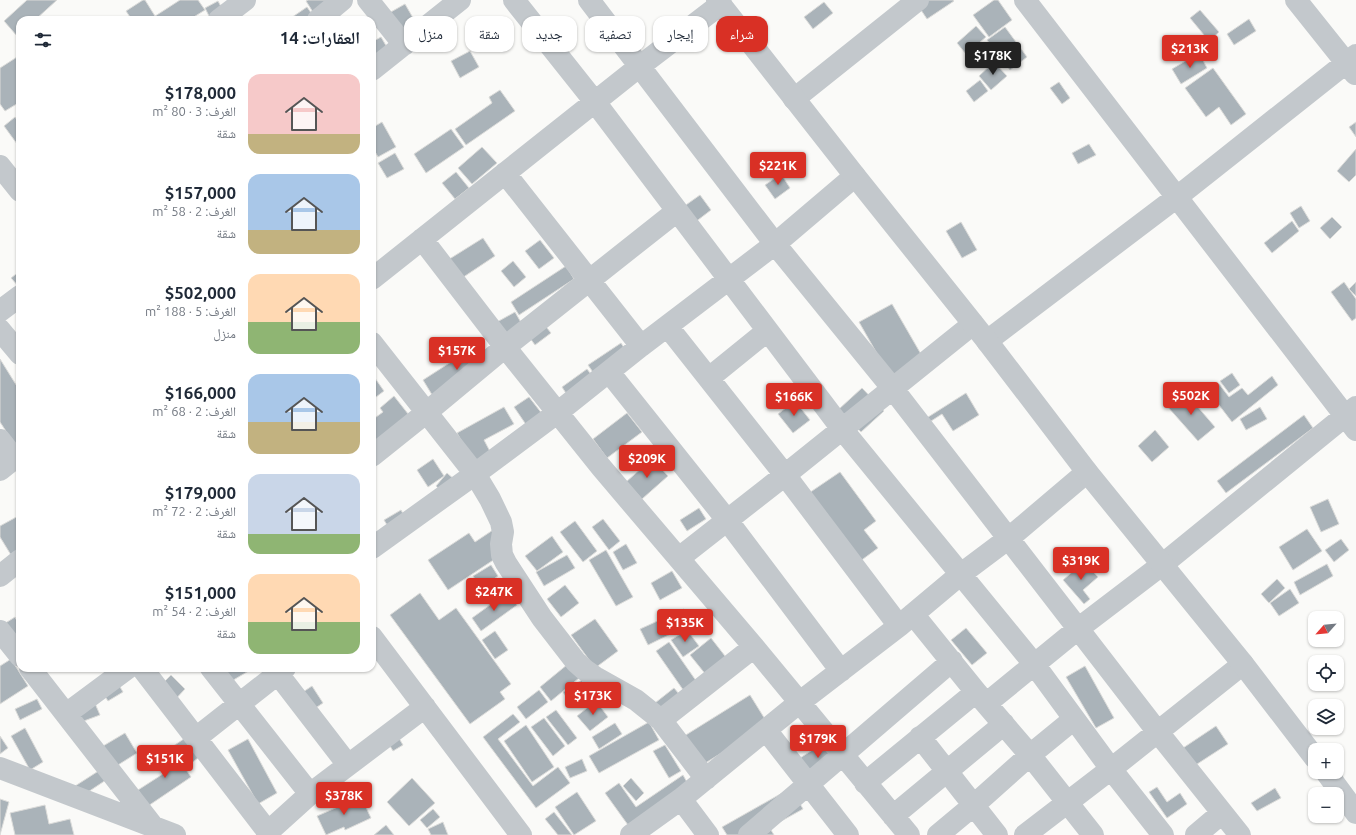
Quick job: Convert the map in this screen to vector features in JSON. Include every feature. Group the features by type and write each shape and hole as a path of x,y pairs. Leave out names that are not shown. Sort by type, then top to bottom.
{"street":[{"path":"323,16 342,0"},
{"path":"368,0 404,45 376,67"},
{"path":"440,16 460,0"},
{"path":"514,0 595,102 842,429 1034,664 1163,835"},
{"path":"589,0 775,244 893,389 1158,732 1240,835"},
{"path":"794,99 918,0"},
{"path":"865,782 920,737 1034,664 1352,417 1177,197 1026,0"},
{"path":"987,341 1353,64 1296,0"},
{"path":"376,275 719,2 794,99 987,341 1087,472 1243,664 1308,749"},
{"path":"225,16 241,6"},
{"path":"505,173 641,346"},
{"path":"376,545 557,413 641,346 668,327 775,244 855,176"},
{"path":"376,453 505,347 677,211"},
{"path":"422,239 601,468 754,647 909,835"},
{"path":"0,311 16,299"},
{"path":"679,558 973,324"},
{"path":"668,327 785,475 906,620 952,661 1030,755 1093,835"},
{"path":"0,330 16,349"},
{"path":"709,378 767,331"},
{"path":"376,348 475,474 490,499 500,522 503,532 501,544 502,554 506,563 542,618 576,662 585,670 636,700 661,720 706,779"},
{"path":"609,372 728,520 841,671"},
{"path":"0,440 11,461"},
{"path":"631,835 681,799 800,702 906,620 961,574 1009,538 1087,472"},
{"path":"0,576 16,563"},
{"path":"0,631 16,651"},
{"path":"376,642 521,835"},
{"path":"661,720 754,647"},
{"path":"749,835 952,661"},
{"path":"1026,834 1243,664"},
{"path":"33,672 152,826"},
{"path":"66,714 123,672"},
{"path":"145,672 267,834 310,794 425,707"},
{"path":"214,672 310,794"},
{"path":"196,738 281,672"},
{"path":"283,672 348,765"},
{"path":"938,835 1074,719"},
{"path":"893,816 948,772 1004,724"},
{"path":"766,730 848,835"},
{"path":"920,737 997,835"},
{"path":"0,768 175,835"},
{"path":"1332,779 1353,802"},
{"path":"681,799 708,835"},
{"path":"1196,835 1222,813"}],"building":[{"path":"27,0 57,0 39,16 16,16 16,35 4,21"},
{"path":"145,0 155,16 129,16 126,11"},
{"path":"180,0 198,0 205,10 195,16 155,16"},
{"path":"344,0 323,16 315,16 306,1"},
{"path":"929,0 954,1 927,19 919,7"},
{"path":"994,0 998,0 1012,20 989,37 973,15"},
{"path":"218,1 226,16 209,16 205,8"},
{"path":"824,2 833,13 813,29 804,17"},
{"path":"405,4 412,16 404,16 404,52 409,52 404,55 382,17"},
{"path":"307,7 313,16 294,16"},
{"path":"1200,10 1219,32 1209,41 1190,18"},
{"path":"1249,19 1256,31 1234,45 1227,34"},
{"path":"976,26 986,37 966,54 957,43"},
{"path":"1005,27 1027,57 1010,70 987,40"},
{"path":"381,37 395,61 382,70 376,60 376,40"},
{"path":"471,52 479,67 460,78 451,61"},
{"path":"1199,53 1207,68 1181,84 1172,69"},
{"path":"16,58 16,104 5,111 0,104 0,68"},
{"path":"994,62 1007,76 991,90 979,76"},
{"path":"1213,68 1246,114 1231,125 1219,107 1206,117 1185,88"},
{"path":"980,80 988,91 974,102 966,91"},
{"path":"1059,82 1070,98 1062,104 1050,88"},
{"path":"500,90 515,111 466,145 455,129 492,103 489,97"},
{"path":"15,117 16,142 4,126"},
{"path":"382,122 396,147 378,157 376,153 376,126"},
{"path":"1356,122 1356,137 1349,127"},
{"path":"451,129 464,147 426,173 414,154"},
{"path":"1089,144 1096,155 1078,164 1072,153"},
{"path":"482,147 497,163 472,184 458,168"},
{"path":"1356,149 1356,175 1349,182 1337,171"},
{"path":"395,153 404,169 387,178 378,163"},
{"path":"456,172 469,188 455,199 442,183"},
{"path":"781,174 790,188 775,199 765,185"},
{"path":"700,195 711,210 694,223 683,207"},
{"path":"1301,206 1310,221 1299,228 1290,213"},
{"path":"1332,217 1342,227 1330,239 1320,228"},
{"path":"1292,221 1299,231 1272,253 1264,243"},
{"path":"961,222 977,250 962,258 946,231"},
{"path":"483,238 495,256 456,282 443,263"},
{"path":"540,240 554,258 539,269 525,251"},
{"path":"513,261 526,277 514,287 501,271"},
{"path":"566,266 574,279 519,315 511,302"},
{"path":"16,274 16,284 11,278"},
{"path":"1344,282 1356,299 1356,318 1352,321 1331,292"},
{"path":"1356,282 1356,296 1349,289"},
{"path":"892,304 929,368 896,387 859,322"},
{"path":"515,312 527,333 509,343 497,322"},
{"path":"543,323 551,333 535,345 527,334"},
{"path":"621,343 629,356 597,378 588,365"},
{"path":"479,344 491,362 434,398 423,380"},
{"path":"0,359 16,385 15,445 0,422"},
{"path":"587,369 596,381 571,401 562,387"},
{"path":"1232,373 1240,385 1229,393 1220,381"},
{"path":"1272,376 1278,385 1232,422 1209,392 1219,384 1229,397 1242,388 1248,395"},
{"path":"376,380 384,391 376,397"},
{"path":"862,388 884,411 861,432 839,409"},
{"path":"1184,391 1215,427 1198,441 1167,406"},
{"path":"966,393 979,415 953,431 942,414 928,423 925,419"},
{"path":"394,396 416,424 376,448 376,417 383,412 380,408"},
{"path":"529,397 543,415 527,426 514,407"},
{"path":"795,401 810,420 793,433 778,414"},
{"path":"504,407 514,424 484,440 495,461 478,470 457,433"},
{"path":"1260,407 1267,419 1246,430 1240,419"},
{"path":"627,413 642,432 607,458 593,439"},
{"path":"1304,415 1313,428 1226,493 1217,481"},
{"path":"1155,430 1169,447 1152,462 1138,446"},
{"path":"433,459 444,476 428,487 417,470"},
{"path":"652,459 668,476 642,499 626,482"},
{"path":"840,472 876,521 864,530 878,548 859,562 809,493"},
{"path":"447,473 456,481 445,494 436,486"},
{"path":"1328,499 1339,524 1321,532 1310,507"},
{"path":"699,508 706,519 687,531 680,520"},
{"path":"401,510 408,523 392,533 384,520"},
{"path":"16,517 16,552 11,555 0,537 0,526"},
{"path":"603,519 620,541 609,550 592,527"},
{"path":"575,521 597,551 583,562 560,532"},
{"path":"1307,529 1322,551 1293,570 1279,547"},
{"path":"493,530 507,551 448,590 428,560 469,533 475,542"},
{"path":"552,536 563,552 537,571 525,556"},
{"path":"1341,539 1349,550 1334,562 1325,550"},
{"path":"626,544 637,563 623,570 613,552"},
{"path":"606,550 633,597 616,606 589,560"},
{"path":"567,555 575,568 544,586 536,572"},
{"path":"1084,562 1098,577 1083,590 1090,599 1084,604 1063,580"},
{"path":"1327,564 1333,576 1300,595 1294,582"},
{"path":"491,565 498,576 481,588 473,576"},
{"path":"672,571 682,588 660,600 651,583"},
{"path":"1277,579 1285,588 1269,603 1261,594"},
{"path":"565,585 579,603 561,617 547,599"},
{"path":"1290,589 1299,603 1279,616 1270,603"},
{"path":"508,592 517,605 481,631 472,618"},
{"path":"420,593 439,620 456,608 511,684 500,692 505,699 470,724 390,615"},
{"path":"684,609 691,624 648,645 640,629"},
{"path":"15,617 16,640 4,624"},
{"path":"595,619 618,651 595,668 571,635"},
{"path":"966,628 987,653 972,665 951,640"},
{"path":"687,630 699,646 683,657 671,640"},
{"path":"495,631 508,650 495,659 482,640"},
{"path":"711,638 732,665 711,681 690,655"},
{"path":"669,642 699,685 686,694 656,651"},
{"path":"11,659 16,667 16,672 19,672 28,686 0,704 0,666"},
{"path":"568,664 579,678 551,701 540,687"},
{"path":"1085,666 1114,718 1096,728 1066,677"},
{"path":"224,672 247,672 230,682"},
{"path":"113,675 123,692 108,701 97,684"},
{"path":"171,675 185,689 171,704 157,689"},
{"path":"582,680 591,695 573,707 563,692"},
{"path":"312,686 323,703 311,711 300,694"},
{"path":"674,688 679,694 661,709 655,703"},
{"path":"539,690 548,702 526,719 517,707"},
{"path":"90,692 100,715 73,725"},
{"path":"750,695 768,724 699,767 681,738"},
{"path":"37,699 42,709 20,720 15,709"},
{"path":"596,701 608,717 590,731 577,716"},
{"path":"556,710 577,738 568,745 546,717"},
{"path":"513,714 520,722 498,739 533,786 558,767 570,783 536,808 483,737"},
{"path":"544,718 565,746 553,756 531,727"},
{"path":"649,722 659,740 599,773 589,756"},
{"path":"615,723 622,734 599,749 592,737"},
{"path":"526,725 554,767 532,782 504,741"},
{"path":"1216,726 1228,744 1191,768 1180,750"},
{"path":"25,728 43,762 30,770 11,736"},
{"path":"394,730 403,745 393,751 384,736"},
{"path":"125,733 137,753 110,770 98,749"},
{"path":"0,736 8,748 0,754"},
{"path":"188,736 202,755 186,767 172,747"},
{"path":"248,739 277,793 258,804 228,750"},
{"path":"825,742 837,760 811,776 800,758"},
{"path":"665,745 681,771 669,778 653,751"},
{"path":"172,749 191,777 148,806 138,790 166,772 157,759"},
{"path":"582,759 587,771 570,778 565,767"},
{"path":"100,770 106,780 79,798 72,788"},
{"path":"683,775 688,784 628,825 605,793 619,783 636,807"},
{"path":"412,778 435,803 409,826 387,802"},
{"path":"631,778 644,793 636,801 623,786"},
{"path":"1157,787 1167,802 1180,793 1187,804 1167,818 1149,792"},
{"path":"791,788 803,809 756,835 727,835 722,827"},
{"path":"1275,788 1281,798 1257,811 1251,803"},
{"path":"577,792 596,821 574,835 555,807"},
{"path":"361,797 371,818 345,830 344,827 326,835 317,816"},
{"path":"0,799 9,802 0,835"},
{"path":"45,805 49,824 70,819 74,835 15,835 10,813"},
{"path":"433,809 440,817 427,828 420,820"},
{"path":"554,812 572,835 558,835 545,819"},
{"path":"443,822 448,835 431,835 428,829"},
{"path":"386,825 394,835 374,835"},
{"path":"771,830 774,835 764,835"}]}
